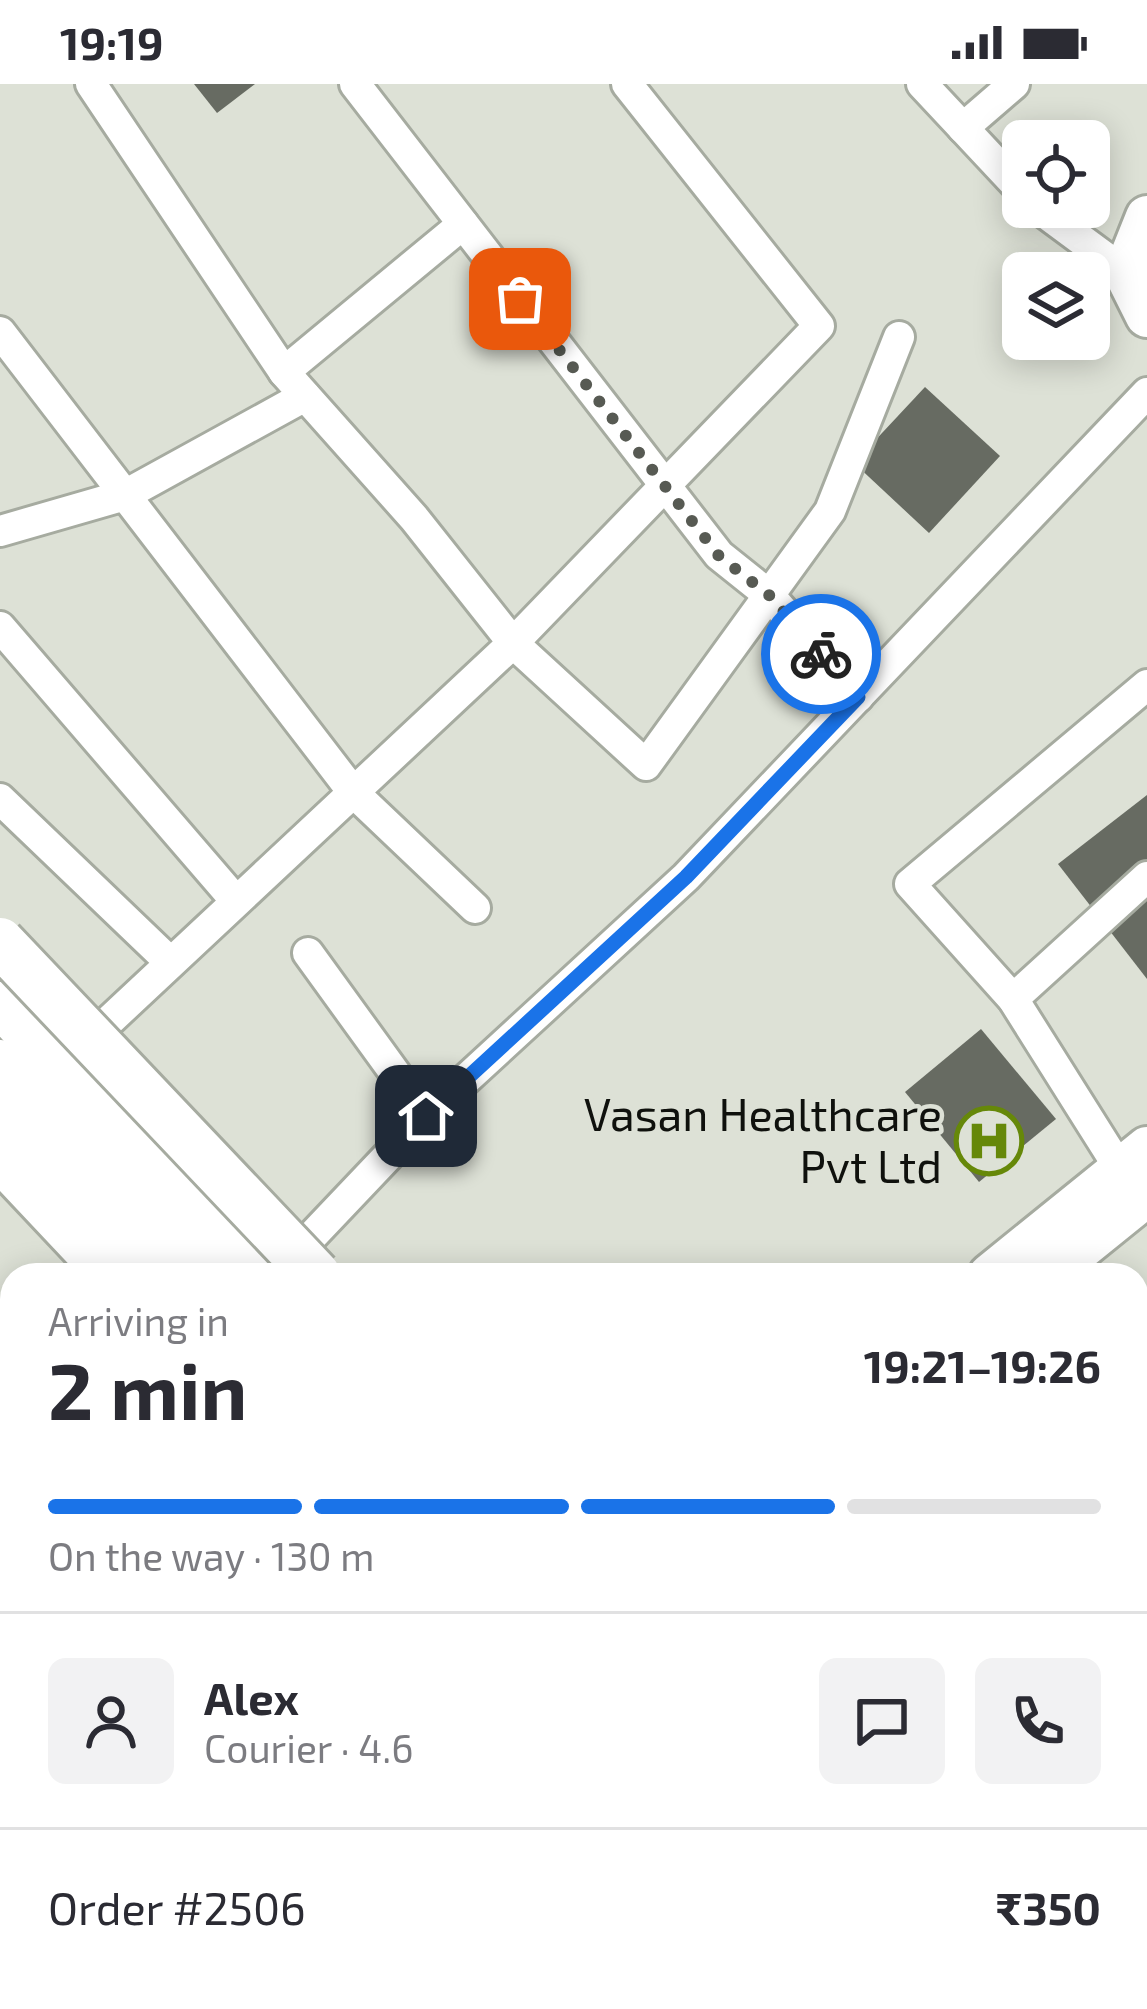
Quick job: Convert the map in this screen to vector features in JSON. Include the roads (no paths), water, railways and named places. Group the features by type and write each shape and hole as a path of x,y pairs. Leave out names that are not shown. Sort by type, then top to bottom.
{"main road":[{"path":"0,942 305,1263"},
{"path":"0,1001 238,1263"},
{"path":"0,1064 184,1263"},
{"path":"0,1156 101,1263"}],"street":[{"path":"91,84 284,372 414,518 513,643 646,765 830,511 899,337"},
{"path":"355,84 719,556 769,595 858,697"},
{"path":"70,1058 513,643 819,326 627,84"},
{"path":"922,84 1002,169"},
{"path":"964,128 1014,84"},
{"path":"1125,272 1147,217"},
{"path":"284,372 463,224"},
{"path":"1065,228 1125,272 1147,316"},
{"path":"0,332 353,792 475,908"},
{"path":"287,1263 426,1116 686,877 1147,393"},
{"path":"0,531 125,495 305,396"},
{"path":"0,627 236,901"},
{"path":"1141,1181 1013,999 910,884 1147,685"},
{"path":"0,799 170,962"},
{"path":"1013,999 1147,877"},
{"path":"308,952 426,1116"},
{"path":"0,982 265,1263"},
{"path":"0,1106 145,1263"},
{"path":"1009,1263 1141,1181"},
{"path":"1060,1263 1141,1181"}],"place":[{"name":"Vasan Healthcare Pvt Ltd","path":"989,1141"}]}
